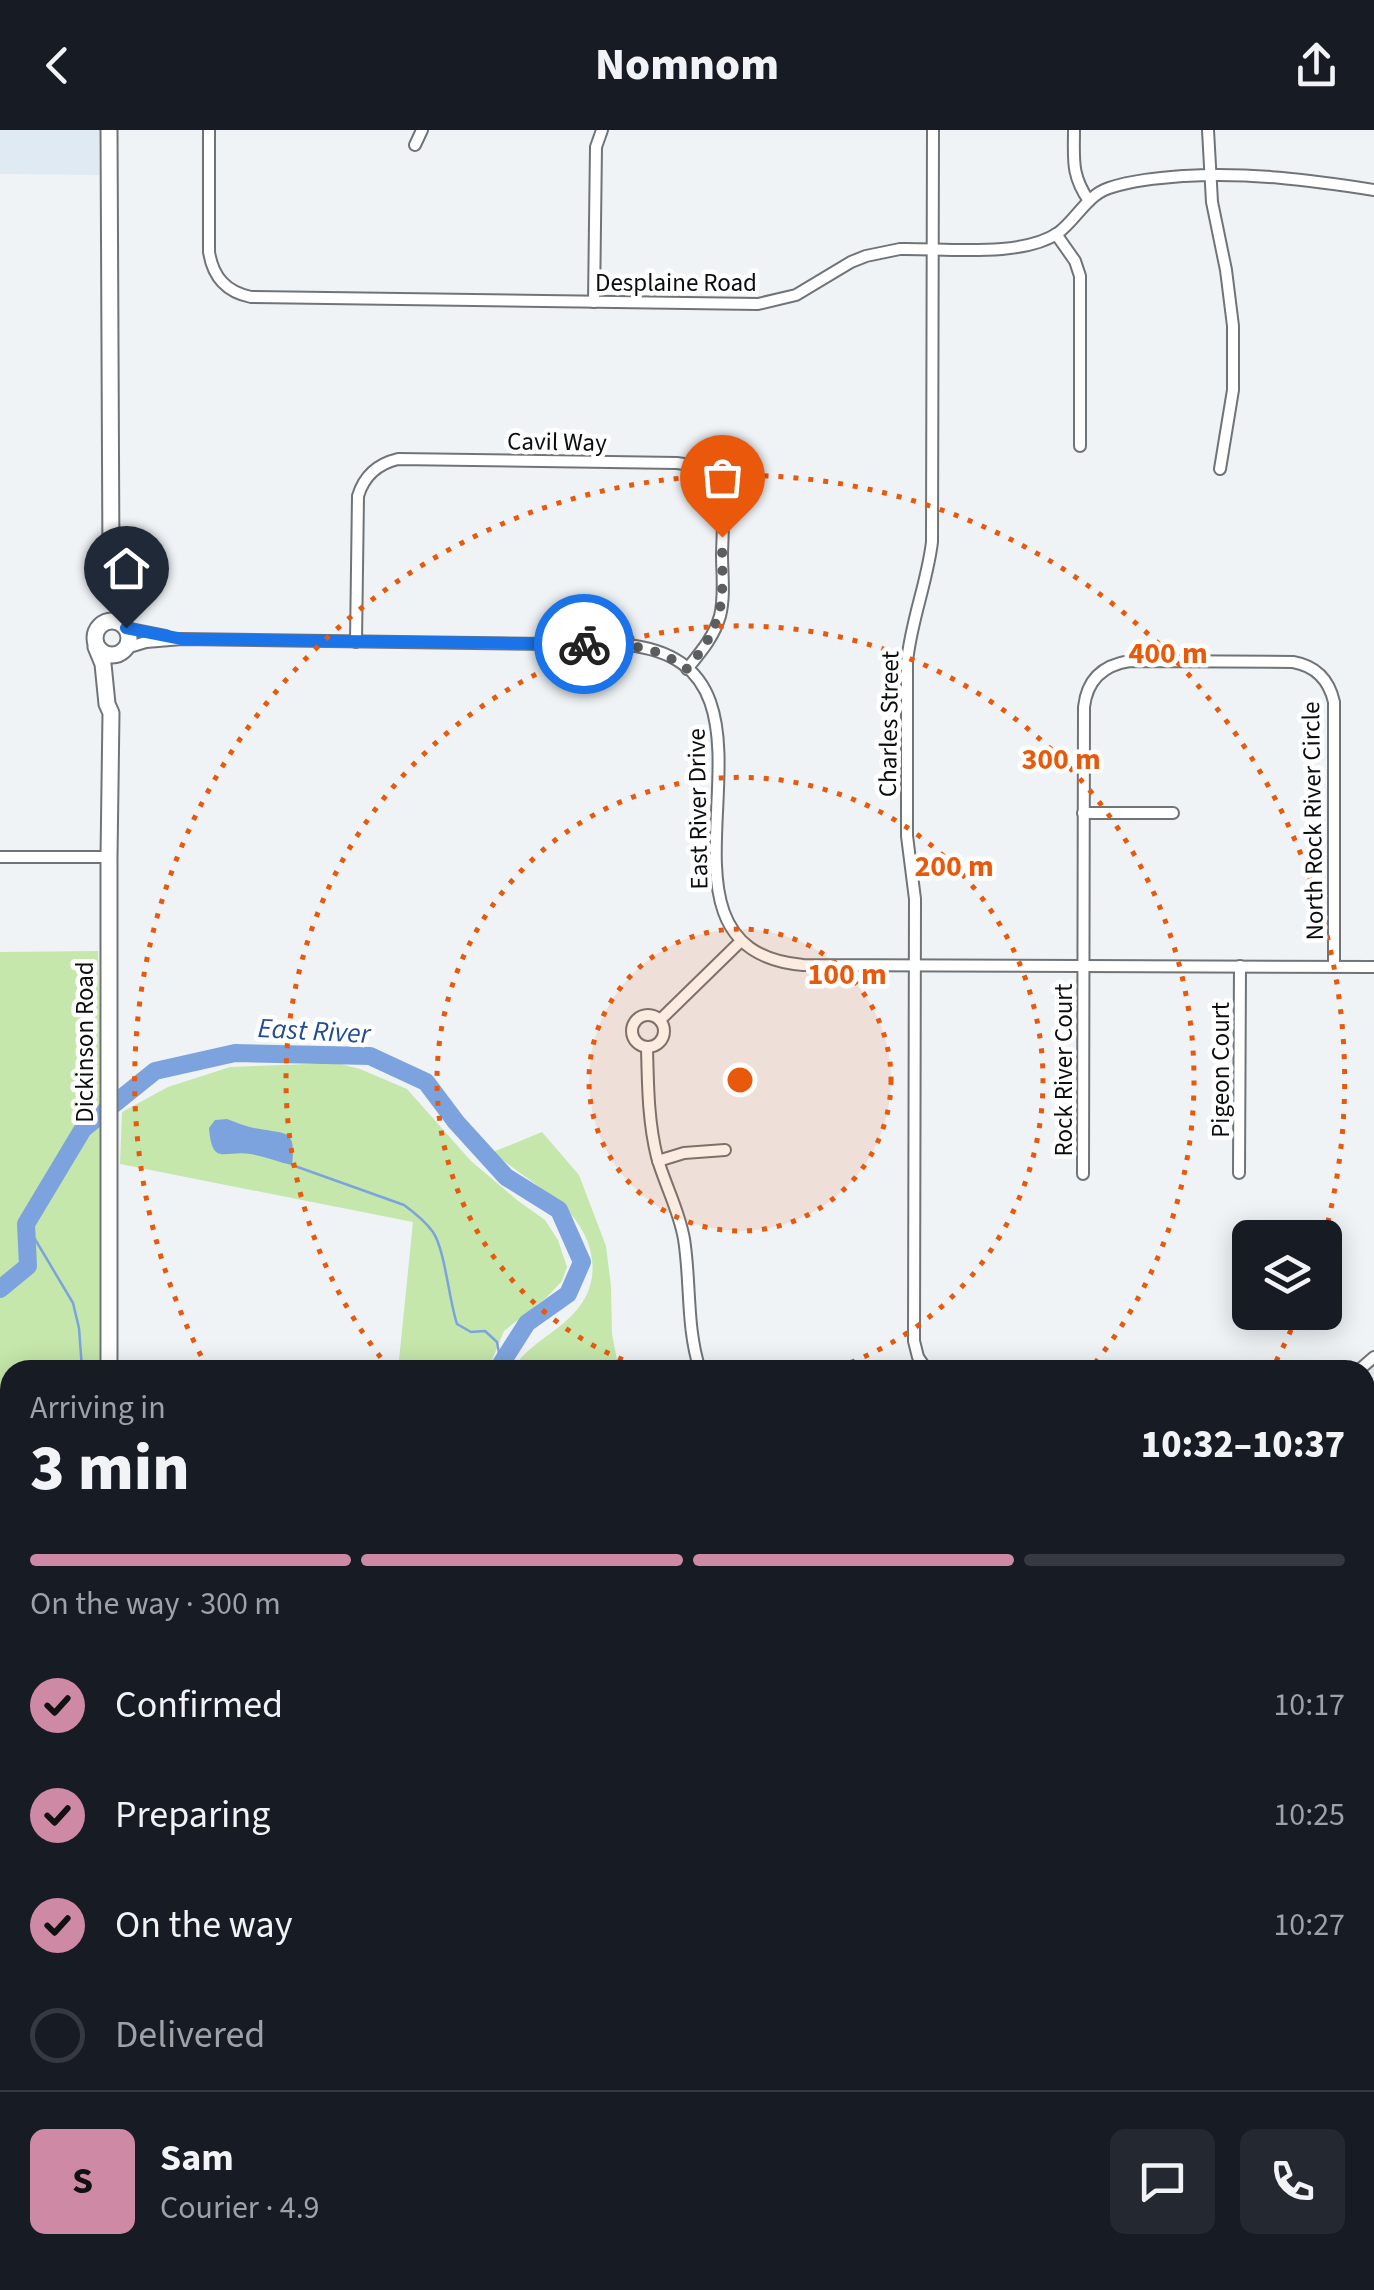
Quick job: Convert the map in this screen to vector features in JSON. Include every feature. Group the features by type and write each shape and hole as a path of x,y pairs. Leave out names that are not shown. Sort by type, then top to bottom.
{"street":[{"name":"Dickinson Road","path":"109,130 112,564 124,626"},
{"name":"Desplaine Road","path":"209,130 209,252 222,283 242,296 745,304 778,301 815,286 866,256 900,249 1011,248 1041,242 1070,223 1089,200 1106,188 1143,180 1267,176 1374,190"},
{"path":"414,145 422,130"},
{"path":"594,302 596,147 602,130"},
{"name":"Charles Street","path":"920,1360 914,1341 915,899 907,836 907,662 932,542 933,130"},
{"path":"1074,130 1074,170 1089,200"},
{"path":"1208,130 1212,202 1233,326 1233,390 1220,469"},
{"path":"1056,234 1080,276 1080,446"},
{"name":"Cavil Way","path":"356,642 358,496 366,478 380,465 398,459 677,462 707,474 718,489 722,505 720,617 706,646 687,669"},
{"name":"Dickinson Road","path":"109,1360 111,713 96,638 106,606 106,577 112,564"},
{"path":"182,639 108,621 96,638 105,654 111,656 146,642 182,639 626,645 658,651 687,669"},
{"path":"124,626 129,638 124,650"},
{"name":"Dickinson Road","path":"111,713 118,704 116,669 124,650"},
{"name":"North Rock River Circle","path":"1100,672 1130,662 1292,662 1310,667 1322,676 1334,702 1334,967"},
{"name":"East River Drive","path":"687,669 707,694 717,725 718,898 728,925 741,942"},
{"name":"Rock River Court","path":"1082,1174 1084,700 1100,672"},
{"path":"1083,812 1173,813"},
{"path":"0,858 109,858"},
{"path":"660,1020 741,942 780,963 1374,967"},
{"name":"Pigeon Court","path":"1240,966 1240,1173"},
{"path":"651,1015 660,1020 664,1032 660,1043 647,1048 638,1045 632,1036 633,1024 639,1017 651,1015"},
{"path":"647,1048 650,1117 658,1161 682,1229 698,1360"},
{"path":"658,1161 684,1153 726,1150"}],"shaded area":[{"path":"0,130 99,130 99,175 0,174"}],"green space":[{"path":"98,951 103,1122 101,1360 0,1360 0,952"},
{"path":"337,1063 407,1089 471,1161 545,1220 558,1240 567,1267 562,1281 504,1331 492,1360 399,1360 413,1222 120,1164 122,1112 168,1087 230,1067"},
{"path":"542,1132 579,1175 606,1246 617,1360 520,1360 583,1301 589,1288 592,1260 584,1233 566,1209 493,1152"}],"water":[{"path":"227,1119 288,1136 293,1145 292,1165 250,1154 217,1152 209,1128 215,1120"}],"waterway":[{"name":"East River","path":"0,1289 28,1266 26,1224 83,1129 155,1071 235,1053 370,1056 426,1082 506,1177 559,1210 582,1262 568,1294 527,1323 504,1360"},
{"path":"292,1165 404,1205 423,1221 441,1251 457,1324 471,1332 485,1331 497,1342 500,1360"},
{"path":"26,1224 73,1303 81,1360"}],"way so far":[{"path":"584,644 642,647 658,651 687,669 706,646 720,617 722,537"}],"route":[{"path":"126,628 182,639 584,644"}]}
